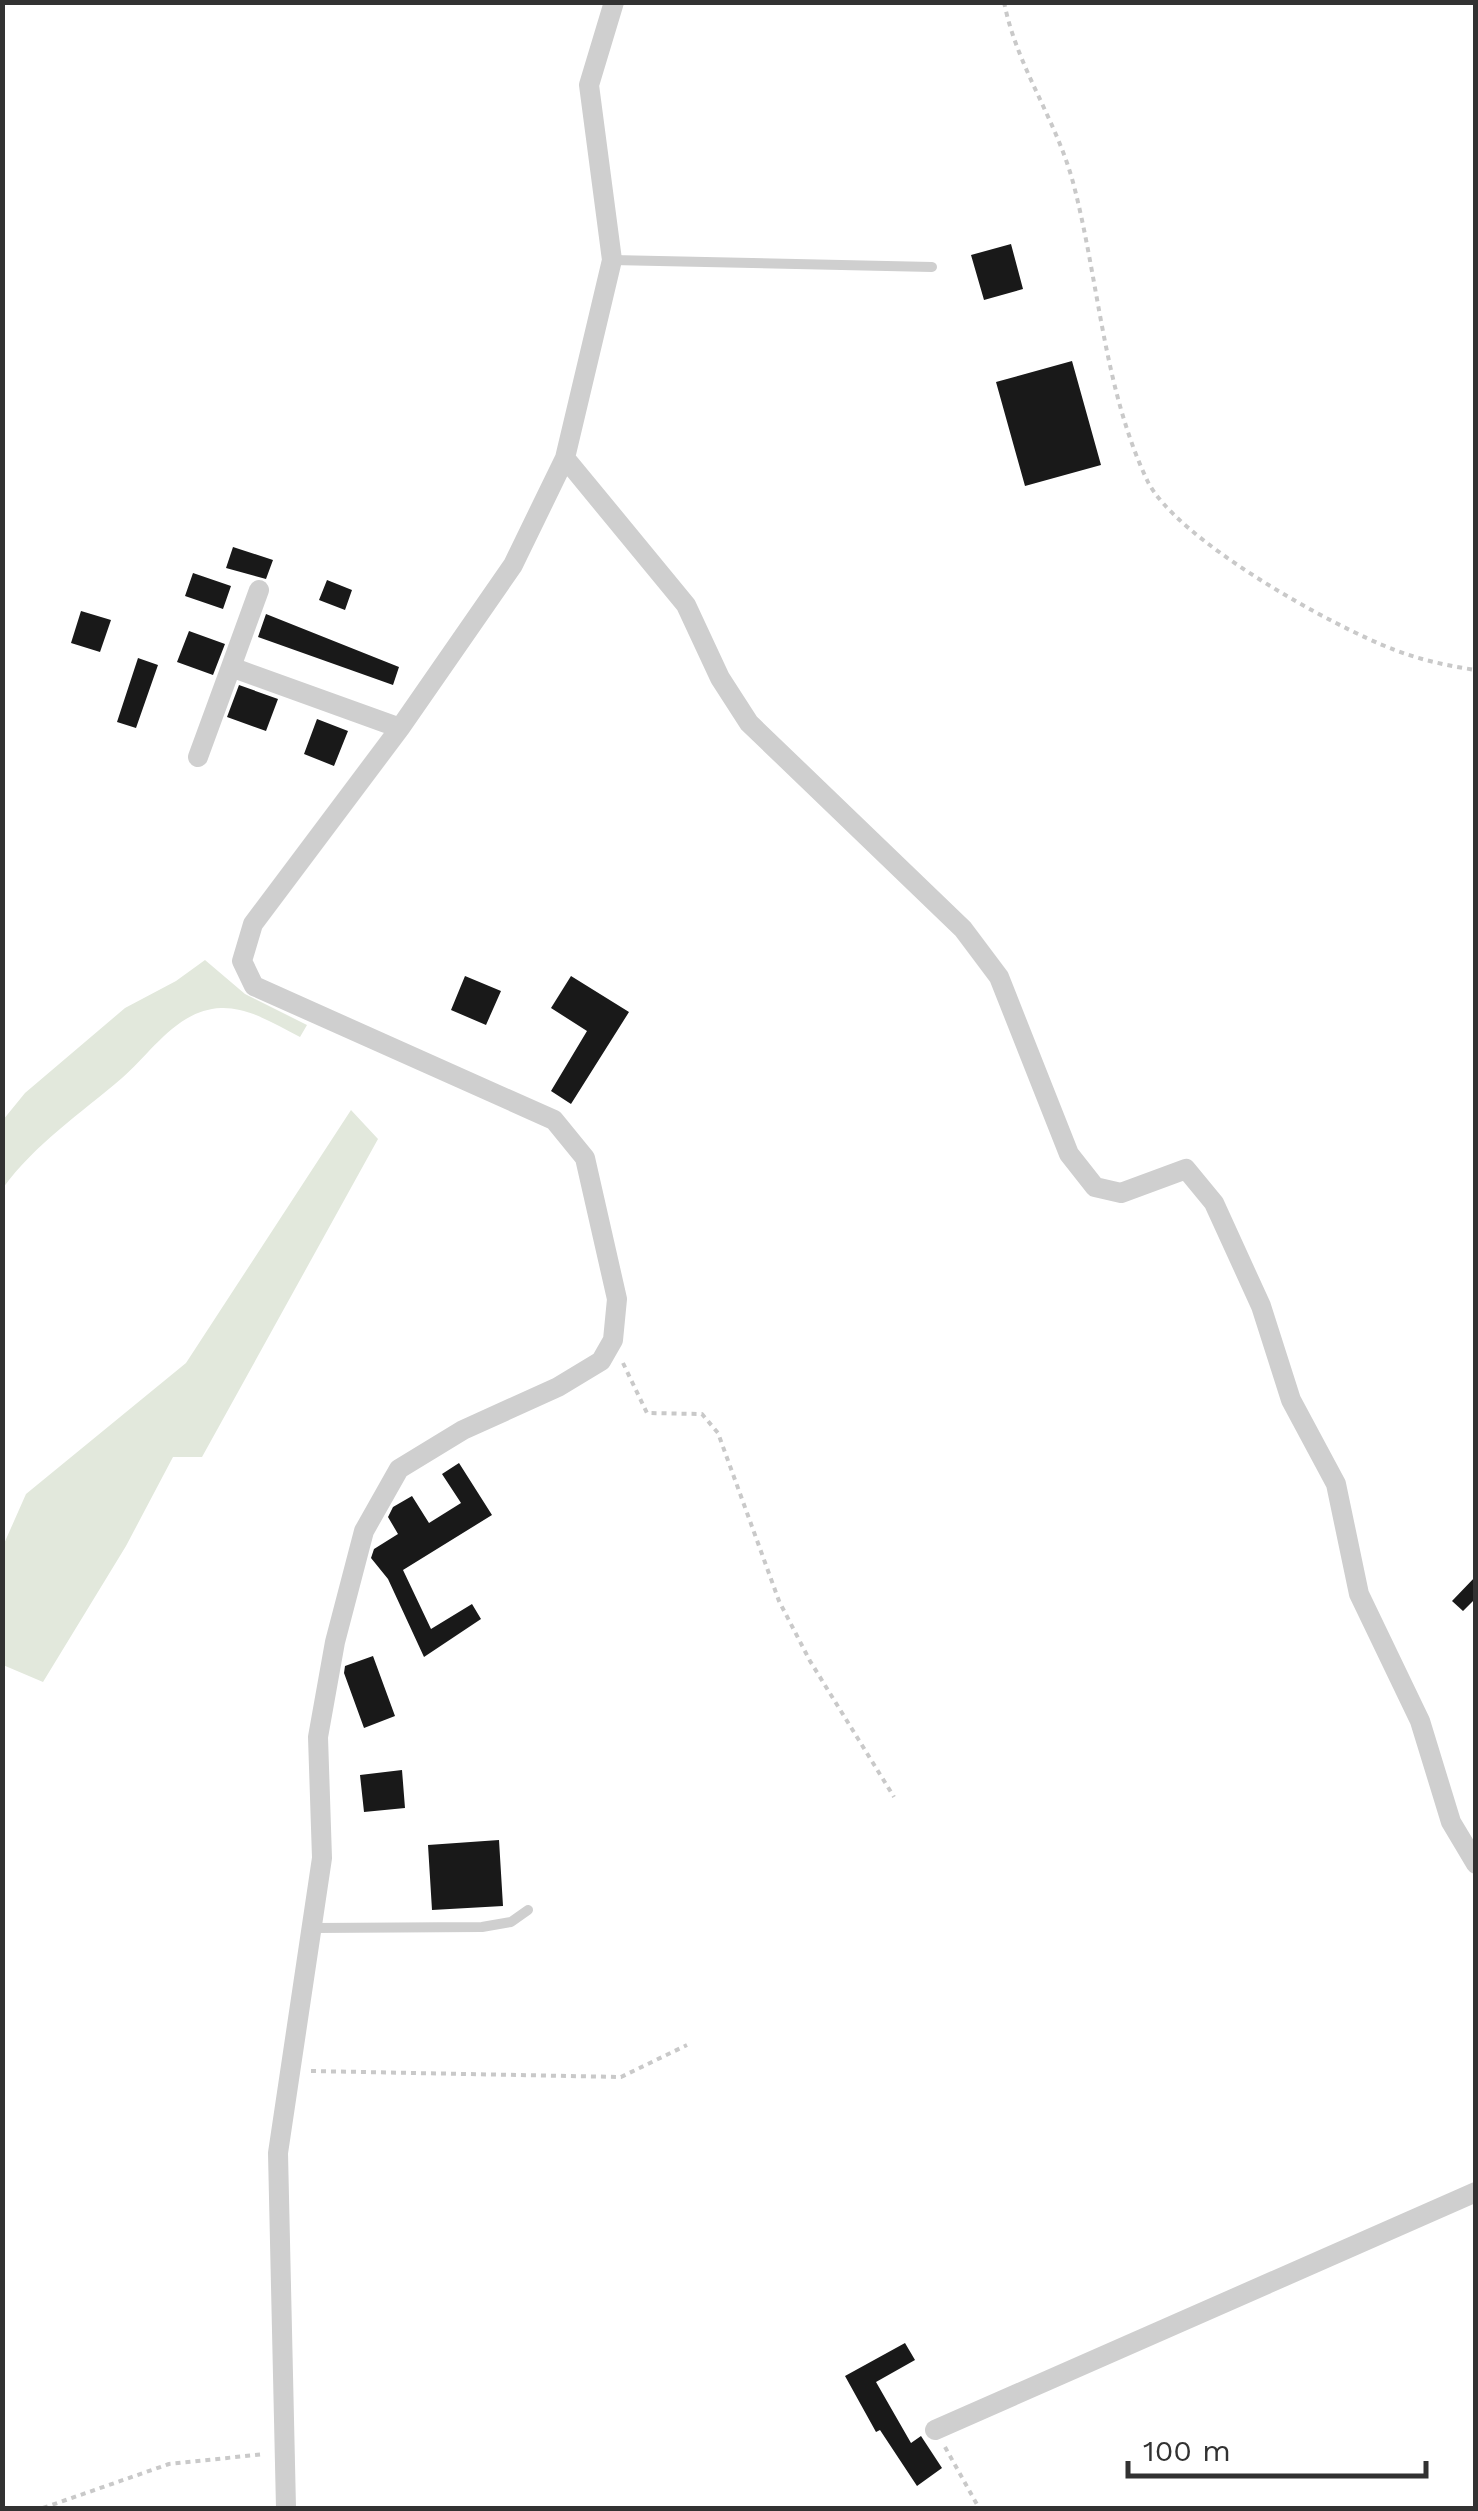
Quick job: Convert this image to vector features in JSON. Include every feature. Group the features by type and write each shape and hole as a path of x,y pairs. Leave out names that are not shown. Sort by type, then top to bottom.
{"street":[{"path":"286,2508 278,2153 322,1858 318,1736 364,1530 399,1469 463,1430 558,1387 601,1362 613,1340 616,1299 585,1158 554,1120 254,986 242,961 253,924 400,728 513,565 565,458 612,260 589,85 614,2"},
{"path":"565,458 686,605 720,678 748,723 963,928 1000,977 1069,1154 1095,1187 1121,1194 1186,1170 1214,1203 1261,1306 1291,1400 1336,1484 1359,1594 1420,1721 1451,1822 1476,1864"},
{"path":"198,757 259,590"},
{"path":"231,667 400,728"},
{"path":"935,2430 1476,2192"}],"lane":[{"path":"612,260 932,267"},
{"path":"314,1928 482,1928 511,1922 528,1910"}],"path":[{"path":"1004,2 1013,45 1050,110 1073,184 1121,412 1149,484 1188,528 1276,590 1392,650 1441,665 1476,670"},
{"path":"613,1340 648,1413 702,1414 718,1432 788,1619 894,1796"},
{"path":"291,2070 621,2076 687,2045"},
{"path":"935,2430 979,2508"},
{"path":"43,2508 169,2464 283,2454"}],"shaded area":[{"path":"205,960 245,994 307,1025 300,1037 242,1010 221,1008 191,1016 44,1143 3,1188 3,1120 25,1093 125,1008 176,981"},
{"path":"351,1110 378,1139 202,1457 173,1457 126,1546 43,1682 3,1665 3,1546 26,1494 186,1363"}],"building":[{"path":"1011,244 1023,289 984,300 971,255"},
{"path":"1072,361 1101,465 1025,486 996,382"},
{"path":"233,547 273,560 266,579 226,568"},
{"path":"193,573 231,586 223,609 185,596"},
{"path":"327,580 352,590 345,610 319,600"},
{"path":"81,611 111,620 100,652 71,643"},
{"path":"266,614 399,667 393,685 258,637"},
{"path":"189,631 225,644 213,675 177,662"},
{"path":"138,658 158,665 136,728 117,722"},
{"path":"239,685 278,699 266,731 227,717"},
{"path":"317,719 348,731 334,766 304,754"},
{"path":"465,976 501,991 486,1025 451,1010"},
{"path":"571,976 629,1012 571,1104 551,1091 587,1031 551,1008"},
{"path":"459,1463 492,1515 403,1570 431,1629 472,1604 481,1619 424,1657 388,1579 371,1558 374,1549 398,1534 388,1517 393,1507 412,1496 429,1523 461,1503 442,1474"},
{"path":"1476,1576 1476,1598 1463,1611 1452,1601"},
{"path":"373,1656 395,1716 364,1728 344,1673 345,1666"},
{"path":"402,1770 405,1808 364,1812 360,1775"},
{"path":"499,1840 503,1906 432,1910 428,1845"},
{"path":"905,2343 915,2360 876,2382 911,2443 921,2436 942,2468 917,2486 880,2430 876,2432 845,2376"}]}
